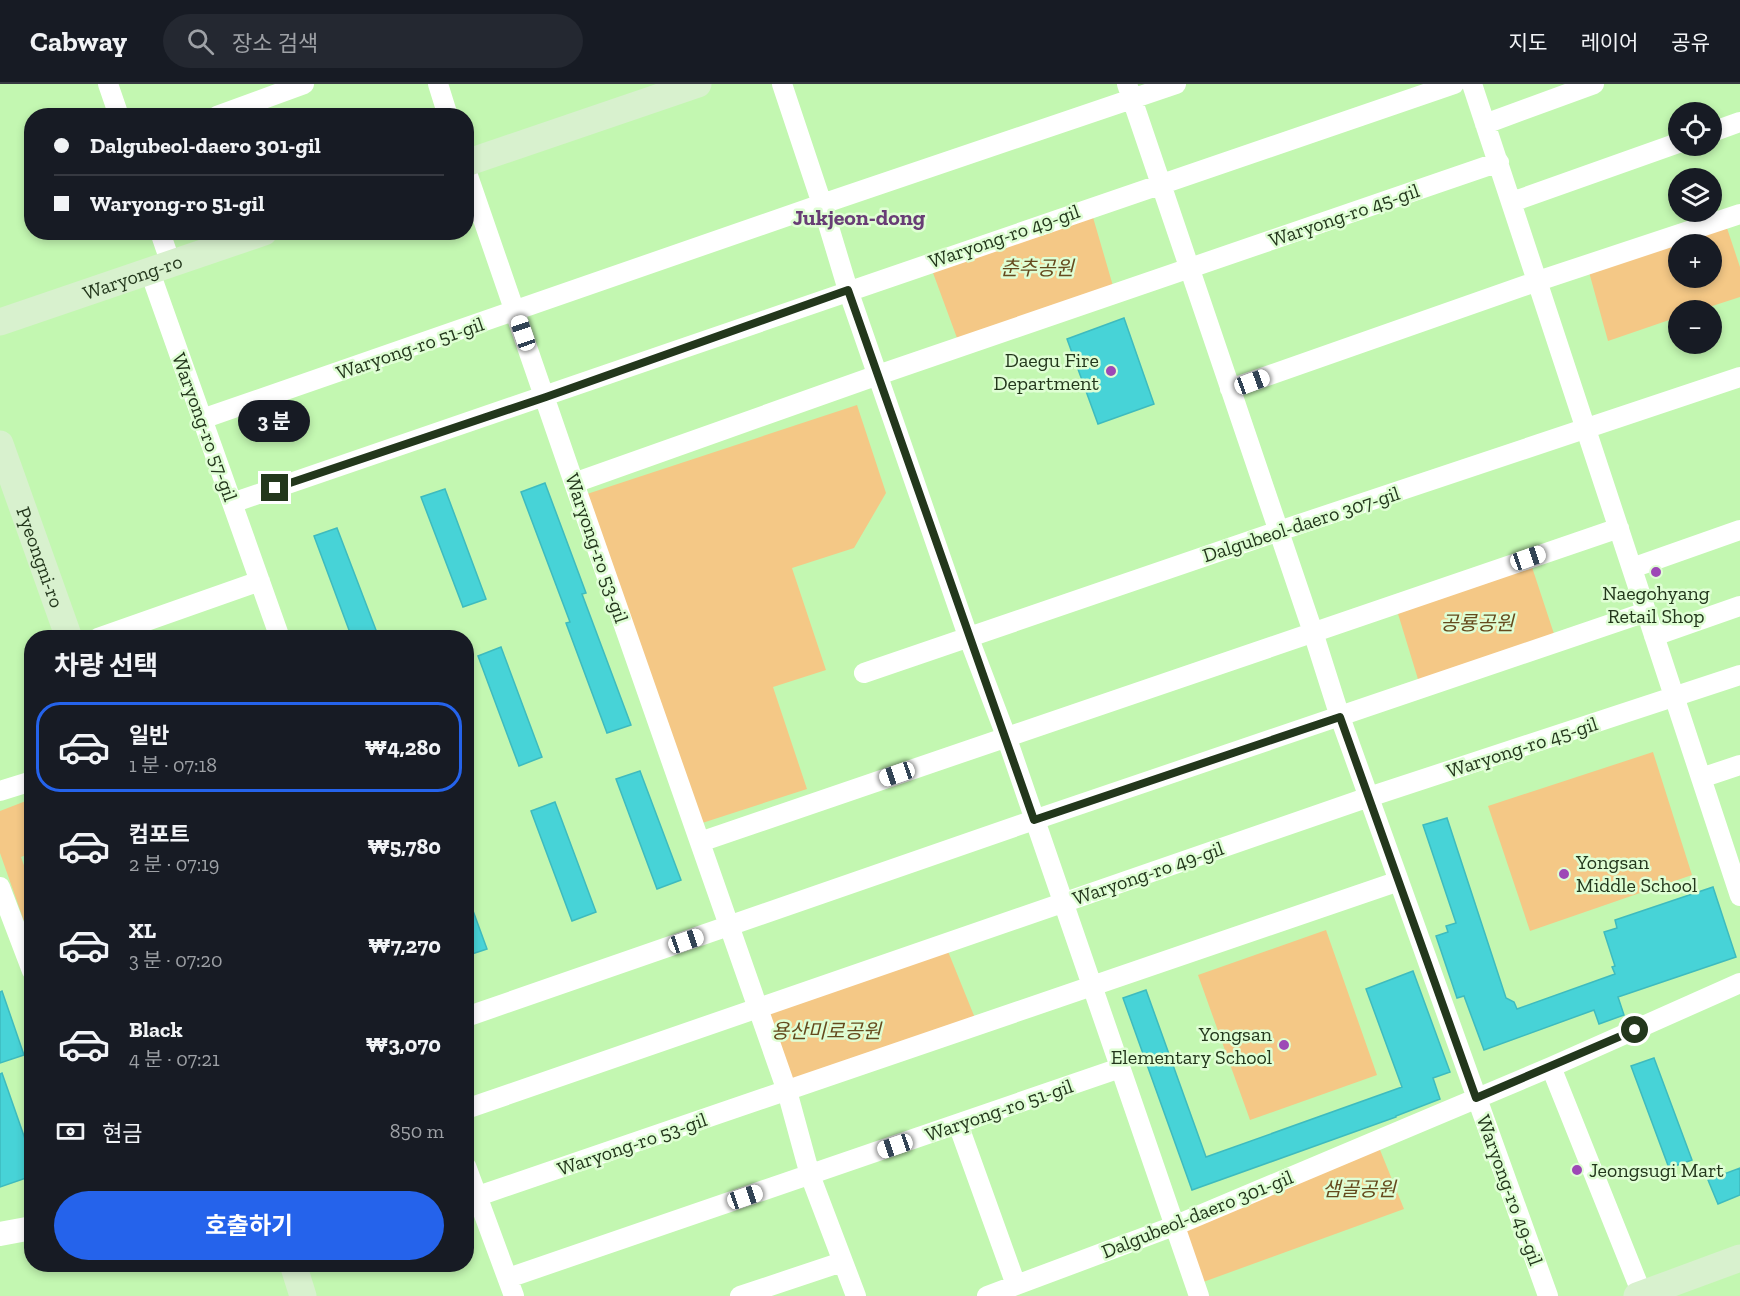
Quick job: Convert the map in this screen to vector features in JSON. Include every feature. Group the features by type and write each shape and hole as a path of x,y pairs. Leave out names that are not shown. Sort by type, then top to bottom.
{"main road":[{"path":"474,160 698,84"},
{"name":"Waryong-ro","path":"0,322 241,240"},
{"name":"Pyeongni-ro","path":"0,444 66,630"},
{"path":"1641,1295 1740,1258"},
{"path":"296,1272 303,1296"}],"street":[{"path":"108,84 116,108"},
{"path":"239,108 304,84"},
{"path":"438,84 446,108"},
{"path":"782,84 848,290 968,636 1006,736 1199,1296"},
{"path":"822,204 1129,91 1176,84"},
{"path":"1160,182 1454,84"},
{"path":"1472,84 1740,896"},
{"path":"1485,124 1594,84"},
{"name":"Waryong-ro 49-gil","path":"1129,91 1340,717 1548,1296"},
{"path":"1722,128 1740,122"},
{"path":"1512,202 1668,147"},
{"name":"Waryong-ro 45-gil","path":"1189,268 1499,162"},
{"name":"Waryong-ro 49-gil","path":"848,290 1160,182"},
{"name":"Waryong-ro 53-gil","path":"474,193 787,1091 810,1175 856,1296"},
{"name":"Waryong-ro 51-gil","path":"202,419 822,204"},
{"path":"1230,389 1538,281 1740,214"},
{"name":"Waryong-ro 57-gil","path":"160,240 160,268 202,419 277,630"},
{"path":"574,483 1189,268"},
{"path":"232,503 546,397 848,290"},
{"name":"Dalgubeol-daero 307-gil","path":"864,673 1740,377"},
{"path":"700,842 1619,528"},
{"path":"1632,568 1740,530"},
{"path":"121,630 260,581"},
{"path":"1654,636 1740,606"},
{"path":"474,1014 1034,820 1646,612"},
{"name":"Waryong-ro 45-gil","path":"1369,797 1740,675"},
{"path":"1701,777 1740,765"},
{"path":"0,791 24,784"},
{"name":"Waryong-ro 49-gil","path":"1063,902 1369,797"},
{"path":"787,1091 1091,984 1399,881"},
{"path":"0,887 24,950"},
{"path":"474,1106 1063,902"},
{"name":"Dalgubeol-daero 301-gil","path":"987,1296 1174,1226 1551,1067 1740,983"},
{"path":"1551,1067 1641,1295"},
{"name":"Waryong-ro 51-gil","path":"810,1175 1120,1068"},
{"name":"Waryong-ro 53-gil","path":"478,1196 787,1091"},
{"path":"958,1124 1016,1285"},
{"path":"474,1186 511,1287 810,1175"},
{"path":"0,1234 24,1230"},
{"path":"740,1296 843,1262"}],"green space":[{"name":"춘추공원","path":"1090,207 1113,286 957,338 929,262"},
{"path":"1727,228 1740,267 1740,297 1722,303 1722,300 1668,300 1668,320 1608,341 1589,272 1668,247 1668,288 1722,288 1722,234 1708,234"},
{"path":"857,405 886,493 854,548 792,568 826,670 773,687 807,789 696,825 587,494"},
{"name":"공룡공원","path":"1529,558 1557,643 1421,689 1395,604"},
{"path":"1653,752 1692,875 1530,931 1488,806"},
{"path":"24,802 24,856 21,857 24,866 24,921 0,853 0,811"},
{"path":"1326,930 1377,1075 1250,1120 1198,975"},
{"name":"용산미로공원","path":"945,944 977,1023 792,1088 764,1007"},
{"name":"샘골공원","path":"1378,1145 1404,1209 1195,1285 1179,1227"}],"building":[{"name":"Daegu Fire Department","path":"1124,318 1154,404 1098,424 1067,339"},
{"path":"545,483 586,593 582,594 631,725 607,733 566,623 570,622 521,492"},
{"path":"445,489 486,599 463,607 421,497"},
{"path":"337,528 376,630 349,630 314,536"},
{"path":"501,647 542,757 519,766 478,656"},
{"path":"640,771 681,880 657,889 616,779"},
{"path":"555,802 596,912 572,921 531,811"},
{"path":"1447,818 1506,998 1514,1002 1517,1009 1615,974 1612,967 1615,966 1604,932 1617,928 1615,920 1713,887 1736,957 1618,997 1624,1015 1599,1024 1594,1010 1484,1050 1464,996 1457,998 1436,936 1448,932 1446,926 1456,923 1423,825"},
{"path":"474,913 487,949 474,953"},
{"path":"1413,971 1450,1072 1433,1078 1440,1099 1192,1190 1123,998 1146,990 1206,1157 1402,1087 1366,989"},
{"path":"2,991 24,1055 0,1063 0,992"},
{"path":"1654,1058 1692,1160 1669,1168 1631,1066"},
{"path":"2,1073 24,1136 24,1179 0,1187 0,1074"},
{"path":"1740,1168 1740,1195 1718,1204 1708,1180"}],"place":[{"name":"Daegu Fire Department","path":"1111,371"},
{"name":"Naegohyang Retail Shop","path":"1656,572"},
{"name":"Yongsan Middle School","path":"1564,874"},
{"name":"Yongsan Elementary School","path":"1284,1045"},
{"name":"Jeongsugi Mart","path":"1577,1170"}],"district":[{"name":"Jukjeon-dong","path":"859,217"}],"route":[{"path":"275,488 546,397 848,290 1034,820 1340,717 1476,1098 1635,1030"}]}
